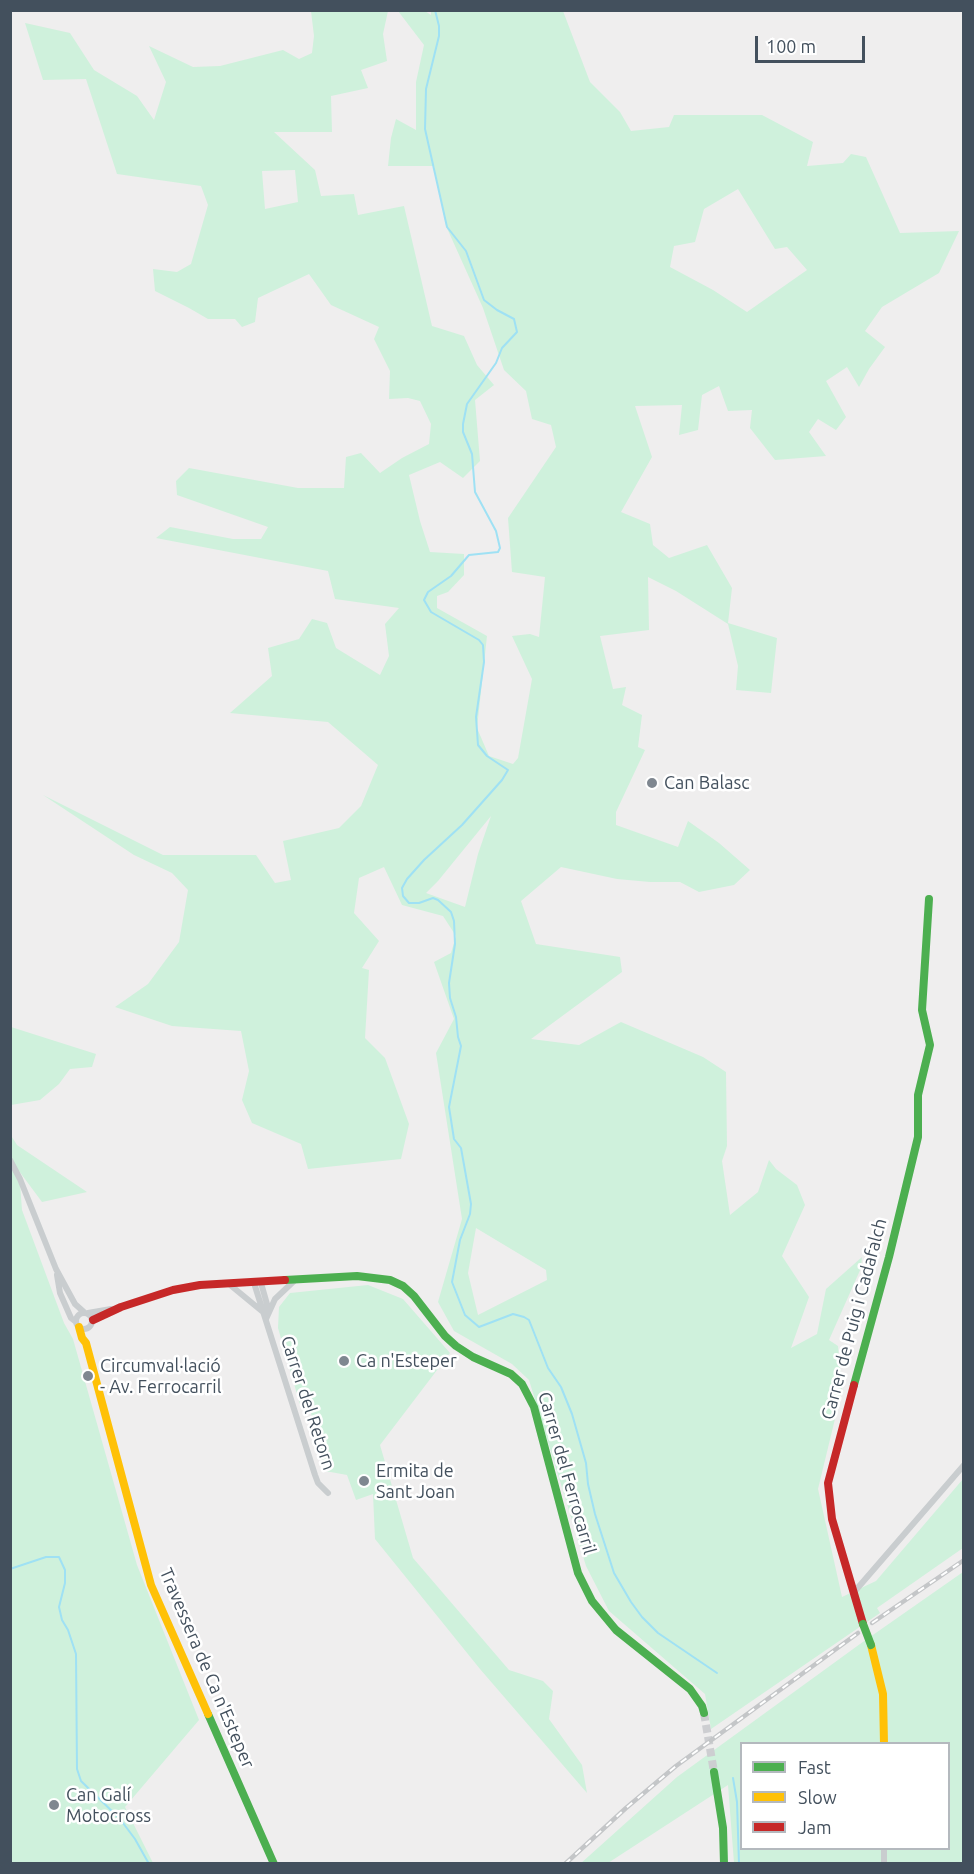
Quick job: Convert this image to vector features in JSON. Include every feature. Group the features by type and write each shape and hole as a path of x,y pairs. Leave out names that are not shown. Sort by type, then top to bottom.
{"street":[{"name":"Carrer de Puig i Cadafalch","path":"884,1742 883,1694 855,1591 832,1519 828,1483 889,1257 918,1137 918,1095 930,1045 922,1010 929,899"},
{"name":"Travessera de Ca n'Esteper","path":"10,1160 20,1179 56,1269 75,1304 89,1318 86,1343 151,1585 274,1863"},
{"name":"Travessera de Ca n'Esteper","path":"56,1269 60,1293 86,1343"},
{"name":"Carrer del Ferrocarril","path":"89,1318 173,1290 200,1285 357,1276 390,1280 403,1286 414,1296 445,1336 463,1352 511,1374 522,1384 534,1407 578,1573 592,1601 616,1629 690,1689 704,1713"},
{"path":"229,1284 266,1315 275,1299 294,1281"},
{"name":"Carrer del Retorn","path":"257,1283 315,1475 318,1483 328,1493"},
{"path":"78,1315 89,1318 83,1329 77,1325 78,1315"},
{"path":"855,1591 963,1465"},
{"path":"714,1772 723,1827 724,1863"}],"green space":[{"path":"431,10 563,11 590,82 620,112 631,131 669,127 674,115 762,115 813,142 807,166 843,163 851,154 866,157 900,233 959,231 939,273 882,307 865,331 885,347 859,387 847,367 826,381 846,417 836,430 818,419 809,432 826,456 775,460 750,428 752,410 728,411 719,386 702,395 698,430 679,435 682,405 635,406 652,457 621,512 650,524 653,545 669,558 707,545 732,588 728,623 777,638 771,693 736,690 738,666 728,624 676,591 648,577 649,630 600,636 613,689 626,687 622,705 642,715 638,747 645,750 616,812 616,825 678,847 688,821 719,843 750,870 734,885 699,892 680,882 617,879 561,867 521,901 536,944 620,957 622,972 531,1039 579,1045 621,1022 703,1057 726,1072 727,1146 722,1161 730,1215 758,1192 769,1160 776,1169 797,1185 805,1205 782,1256 809,1297 791,1348 817,1334 826,1289 862,1257 861,1268 829,1340 838,1346 842,1390 818,1489 842,1597 876,1581 963,1479 963,1548 877,1608 880,1613 711,1729 705,1694 609,1611 586,1566 529,1380 512,1364 454,1331 438,1302 462,1219 436,1053 454,1019 434,962 451,953 456,936 443,916 402,905 384,867 359,878 354,913 379,941 362,968 369,970 365,1038 385,1058 409,1124 401,1159 308,1169 301,1144 252,1123 242,1100 249,1071 241,1031 172,1026 115,1007 148,984 179,942 188,890 172,873 134,855 43,795 163,855 256,855 275,883 291,880 283,841 339,828 361,806 378,765 328,722 230,713 272,676 268,648 299,639 312,619 327,623 336,648 380,675 389,656 385,624 399,608 335,599 328,571 156,538 170,527 233,539 261,539 268,527 177,495 176,481 189,468 298,488 344,488 346,457 361,453 380,473 429,444 431,424 420,401 408,398 389,399 390,371 374,339 379,327 331,305 309,274 258,298 255,322 242,327 235,319 208,319 155,291 153,269 177,272 191,264 208,205 201,186 117,174 86,79 43,80 25,23 70,33 94,70 137,96 154,120 166,82 149,46 193,67 220,66 283,50 299,59 312,53 314,36 311,11 388,11 383,34 387,61 361,70 368,88 331,96 332,132 274,132 315,170 321,196 354,194 358,215 404,206 432,326 464,336 477,365 494,385 475,400 480,461 463,478 440,462 409,475 430,552 464,554 464,575 448,592 437,596 437,608 487,636 477,728 489,756 513,764 518,758 532,679 512,636 530,634 539,637 545,577 512,572 508,518 556,447 551,425 532,419 526,391 504,370 483,308 446,226 434,166 388,166 396,119 416,130 416,82 424,45 398,11 425,11 431,15","holes":["295,170 298,202 265,209 262,171","738,189 775,249 787,247 807,270 747,312 713,290 670,267 674,246 695,242 704,209","491,816 478,854 465,907 426,893","476,1228 546,1270 547,1280 478,1315 468,1273"]},
{"path":"11,1027 96,1054 92,1067 70,1069 59,1084 40,1100 11,1105"},
{"path":"10,1134 17,1145 87,1192 42,1202 19,1171 22,1210 64,1323 73,1339 137,1565 199,1720 125,1807 153,1863 11,1863"},
{"path":"368,1285 403,1299 450,1353 380,1445 413,1558 509,1670 543,1681 553,1691 549,1719 582,1765 587,1793 480,1669 375,1539 373,1494 356,1500 347,1475 325,1471 310,1409 301,1408 278,1328 279,1307 290,1293"},
{"path":"963,1572 963,1863 734,1863 728,1785 608,1863 580,1864 677,1777"}],"waterway":[{"path":"435,10 439,36 426,89 425,129 447,227 466,251 484,300 514,319 517,332 502,348 496,363 467,404 463,424 463,432 472,454 475,492 496,531 500,548 498,552 469,555 451,576 428,592 424,600 431,612 479,640 483,645 484,662 476,717 478,745 487,756 508,770 502,780 462,825 424,860 402,888 403,896 409,903 419,903 433,898 438,900 451,912 454,921 455,944 449,983 450,998 461,1046 449,1107 454,1139 461,1148 471,1204 470,1214 460,1240 452,1282 465,1315 479,1327 513,1314 529,1320 548,1368 561,1387 572,1414 586,1463 595,1514 614,1573 631,1602 658,1633 717,1673"},
{"path":"10,1569 46,1557 59,1557 65,1570 65,1583 59,1607 76,1654 77,1769 81,1781 120,1819 149,1864"},
{"path":"733,1778 737,1802 739,1864"}],"tunnel":[{"path":"704,1713 714,1772"}],"railway":[{"path":"872,1623 964,1560"},
{"path":"565,1864 676,1766 858,1633"}],"traffic: fast":[{"path":"854,1385 889,1257 918,1137 918,1095 930,1045 922,1010 929,899"},
{"path":"285,1280 357,1276 390,1280 403,1286 414,1296 445,1336 456,1346 473,1357 511,1374 522,1384 534,1407 578,1573 592,1601 616,1630 690,1689 704,1713"},
{"path":"863,1624 871,1645"},
{"path":"208,1714 274,1864"},
{"path":"714,1772 723,1828 724,1864"}],"traffic: slow":[{"path":"79,1327 86,1343 151,1585 208,1714"},
{"path":"871,1645 883,1694 884,1742"}],"traffic: jam":[{"path":"93,1320 121,1307 173,1290 200,1285 285,1280"},
{"path":"854,1385 828,1483 832,1519 863,1624"}],"place":[{"name":"Can Balasc","path":"652,783"},
{"name":"Ca n'Esteper","path":"344,1361"},
{"name":"Circumval·lació - Av. Ferrocarril","path":"88,1376"},
{"name":"Ermita de Sant Joan","path":"364,1481"},
{"name":"Can Galí Motocross","path":"54,1805"}]}
